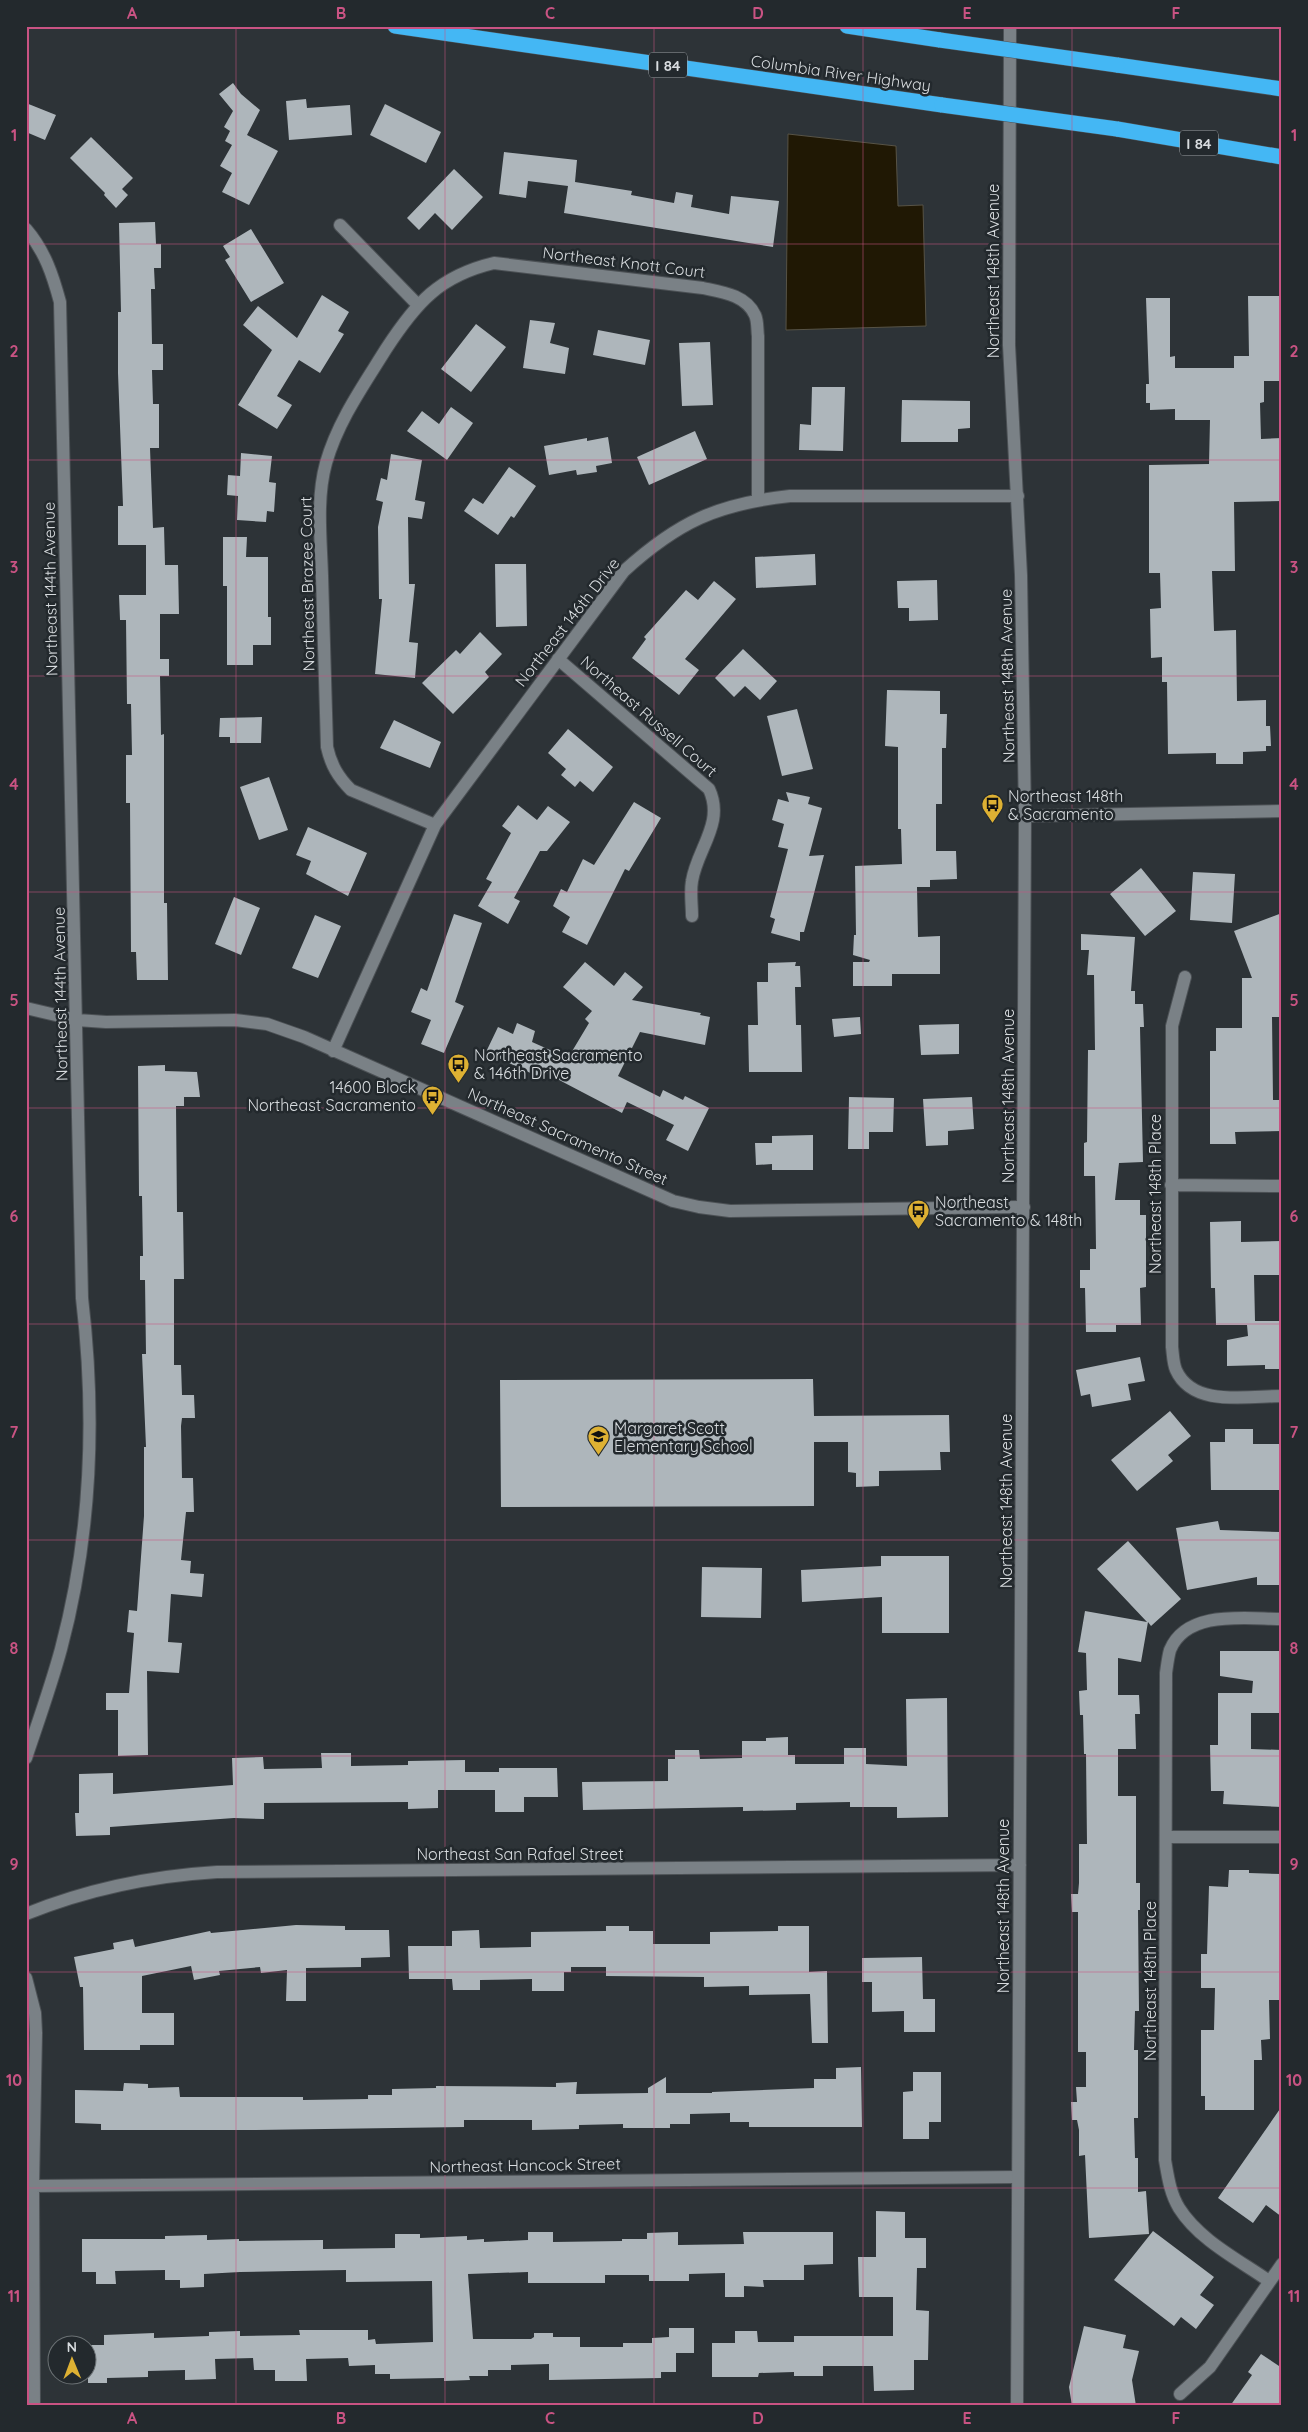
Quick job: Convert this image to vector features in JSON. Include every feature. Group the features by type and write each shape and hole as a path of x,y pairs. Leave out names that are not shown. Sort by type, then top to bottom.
{"highway":[{"name":"Columbia River Highway","path":"395,26 1117,129 1282,157"},
{"path":"847,26 1282,89"}],"street":[{"name":"Northeast 148th Avenue","path":"1010,26 1009,345 1022,575 1025,816 1017,2406"},
{"path":"340,225 417,304"},
{"name":"Northeast 144th Avenue","path":"26,229 43,252 54,277 60,302 82,1298 89,1357 91,1416 90,1475 84,1534 74,1592 61,1650 26,1758"},
{"name":"Northeast Knott Court","path":"417,304 449,278 473,268 494,263 703,288 729,293 744,302 755,316 758,336 758,500"},
{"name":"Northeast Brazee Court","path":"417,304 351,405 335,437 326,464 322,487 321,525 326,747 330,762 340,780 352,790 435,825"},
{"name":"Northeast 146th Drive","path":"333,1051 435,825 624,571 652,546 677,529 709,513 758,500 790,496 1018,496"},
{"name":"Northeast Russell Court","path":"558,659 709,789 716,814 692,881 692,916"},
{"path":"1025,816 1282,811"},
{"name":"Northeast 148th Place","path":"1185,977 1172,1026 1172,1347 1176,1370 1191,1388 1209,1396 1282,1396"},
{"name":"Northeast Sacramento Street","path":"26,1008 77,1020 106,1022 235,1020 267,1024 304,1037 673,1201 699,1207 730,1211 1024,1206"},
{"path":"1171,1185 1282,1186"},
{"name":"Northeast 148th Place","path":"1269,2281 1198,2230 1179,2208 1169,2185 1165,2160 1166,1673 1170,1650 1178,1637 1196,1624 1217,1619 1282,1620"},
{"path":"1167,1837 1282,1837"},
{"name":"Northeast San Rafael Street","path":"27,1910 130,1882 169,1876 217,1872 1020,1865"},
{"path":"26,1978 35,2013 36,2033 33,2186 34,2406"},
{"name":"Northeast Hancock Street","path":"33,2186 1018,2177"},
{"path":"1180,2394 1210,2367 1282,2264"}],"shaded area":[{"path":"788,134 896,146 898,206 923,205 926,326 786,330"}],"building":[{"path":"233,83 241,94 260,110 247,135 278,151 249,205 222,192 232,173 220,166 232,145 225,141 230,131 224,127 233,111 219,94"},
{"path":"306,99 307,108 350,105 352,135 289,140 286,101"},
{"path":"26,103 56,115 45,140 26,132"},
{"path":"385,104 441,132 426,163 370,135"},
{"path":"91,137 133,178 122,189 128,195 116,208 104,195 105,193 70,158"},
{"path":"504,152 577,160 575,182 632,191 631,195 674,203 676,192 693,195 691,207 729,214 731,196 779,201 773,247 564,213 568,186 528,181 526,198 499,194"},
{"path":"454,169 483,197 452,230 435,213 419,230 407,218"},
{"path":"155,222 156,244 161,244 161,268 154,268 155,289 151,289 152,344 163,344 163,370 152,370 153,404 159,404 159,448 150,448 153,528 164,527 165,565 178,565 179,614 160,614 160,659 169,659 169,676 160,676 161,735 164,734 164,903 167,903 168,980 137,980 136,952 131,952 130,803 126,803 126,755 132,755 131,704 127,704 126,620 120,620 119,595 146,595 146,545 118,545 118,506 123,506 118,373 118,312 121,312 119,223"},
{"path":"251,229 284,283 251,302 225,260 230,257 223,246"},
{"path":"322,295 349,312 338,331 344,334 320,373 299,360 277,396 292,405 277,429 238,405 272,350 243,325 258,306 297,338"},
{"path":"1248,296 1282,296 1282,381 1264,381 1264,402 1260,403 1261,439 1282,438 1282,501 1234,502 1235,571 1212,571 1214,631 1236,630 1237,701 1266,700 1266,726 1270,726 1271,746 1266,746 1266,751 1243,752 1243,764 1216,764 1216,753 1168,754 1167,682 1162,682 1162,657 1151,658 1150,609 1161,608 1160,573 1149,573 1149,465 1209,464 1210,420 1175,420 1175,409 1150,410 1150,403 1146,403 1146,384 1149,384 1146,298 1170,298 1170,357 1175,356 1175,368 1234,368 1234,356 1249,356"},
{"path":"530,320 555,323 550,343 569,348 565,374 523,368"},
{"path":"476,324 506,347 471,392 441,369"},
{"path":"598,330 650,340 645,365 593,355"},
{"path":"710,342 713,405 682,406 679,343"},
{"path":"812,387 845,387 843,451 799,450 800,424 811,425"},
{"path":"902,400 970,401 970,428 958,429 958,442 901,442"},
{"path":"451,407 473,423 447,460 407,431 422,411 439,424"},
{"path":"695,431 707,459 649,485 637,457"},
{"path":"608,437 612,463 596,466 597,472 577,475 576,470 549,475 544,446 587,438 587,441"},
{"path":"241,453 272,456 269,482 276,483 274,512 267,511 266,522 237,520 238,496 227,495 228,475 240,476"},
{"path":"391,454 422,460 415,500 425,502 422,519 408,517 409,584 415,584 409,642 418,643 415,678 375,674 382,599 379,599 378,527 383,502 376,500 381,478 387,480"},
{"path":"509,467 536,486 514,518 511,516 498,535 464,511 473,498 483,504"},
{"path":"223,537 247,537 246,557 268,557 268,617 271,617 271,645 253,645 253,665 227,665 227,586 223,586"},
{"path":"815,554 816,585 756,588 755,557"},
{"path":"495,564 526,564 527,626 496,627"},
{"path":"937,580 938,620 909,621 909,608 898,608 897,581"},
{"path":"714,581 736,599 685,659 699,670 679,695 632,658 646,639 644,637 686,590 698,600"},
{"path":"480,632 502,654 485,672 489,677 453,714 422,683 456,650 460,654"},
{"path":"743,649 777,681 760,700 745,686 734,697 715,678"},
{"path":"887,690 940,691 940,714 947,714 946,748 942,748 942,804 936,804 936,851 956,851 957,879 930,880 930,887 917,887 918,937 940,936 940,974 892,974 892,986 853,986 853,962 869,962 870,960 853,955 854,935 856,935 855,866 902,864 901,829 898,829 898,747 885,746"},
{"path":"797,709 813,769 782,776 767,716"},
{"path":"262,717 261,743 230,743 230,737 219,737 220,718"},
{"path":"394,720 441,742 430,768 380,748"},
{"path":"568,729 613,767 593,792 580,781 575,787 561,775 566,769 548,753"},
{"path":"269,777 288,830 259,840 240,787"},
{"path":"786,792 810,797 808,804 822,808 809,856 824,855 804,932 800,932 800,941 771,933 775,919 770,917 788,849 778,847 784,824 772,820 778,799 789,802"},
{"path":"634,802 661,818 629,871 625,869 587,945 562,932 570,917 553,906 561,889 567,892 583,859 594,865"},
{"path":"518,805 537,820 548,806 570,822 547,851 540,851 514,898 520,901 508,924 478,906 492,882 486,879 511,833 502,826"},
{"path":"308,827 367,853 348,896 306,874 311,861 296,855"},
{"path":"1141,868 1176,911 1145,936 1110,894"},
{"path":"1193,872 1235,874 1232,923 1190,920"},
{"path":"234,897 260,908 241,955 215,944"},
{"path":"1282,913 1282,1017 1272,1017 1273,1100 1282,1100 1282,1131 1235,1132 1236,1144 1210,1144 1210,1051 1216,1051 1216,1028 1242,1028 1242,978 1252,978 1234,931"},
{"path":"454,914 482,923 455,1002 464,1006 444,1053 421,1044 431,1020 411,1012 421,988 427,991"},
{"path":"315,915 341,926 318,978 292,968"},
{"path":"1081,934 1135,937 1131,991 1135,991 1135,1004 1143,1004 1144,1027 1140,1027 1143,1162 1119,1163 1115,1200 1140,1200 1140,1215 1146,1215 1146,1287 1140,1288 1141,1325 1116,1325 1116,1332 1086,1332 1085,1288 1080,1288 1080,1270 1090,1270 1090,1249 1096,1249 1095,1176 1084,1176 1084,1143 1087,1142 1088,1050 1095,1050 1094,975 1087,975 1089,950 1081,950"},
{"path":"585,962 614,986 625,972 643,987 632,1000 701,1013 700,1015 710,1017 705,1045 640,1032 618,1076 660,1097 663,1090 683,1100 685,1096 709,1108 688,1151 666,1140 674,1125 627,1102 622,1113 542,1071 539,1077 486,1052 498,1027 513,1034 517,1023 535,1031 532,1042 568,1058 589,1023 585,1019 592,1011 563,987"},
{"path":"796,962 795,966 800,966 801,987 795,987 796,1025 801,1025 802,1072 749,1072 748,1025 758,1025 757,982 768,982 768,963"},
{"path":"860,1017 861,1034 834,1037 832,1019"},
{"path":"959,1024 959,1054 921,1055 919,1025"},
{"path":"165,1065 165,1071 197,1072 200,1097 184,1097 184,1106 176,1106 177,1212 183,1212 184,1279 174,1279 174,1365 181,1365 182,1395 194,1395 195,1418 182,1418 181,1426 182,1478 193,1478 194,1512 186,1512 181,1560 191,1561 190,1573 204,1574 202,1597 171,1594 168,1642 182,1643 179,1673 147,1671 148,1755 118,1756 118,1710 106,1710 106,1693 129,1693 134,1633 127,1632 129,1610 137,1611 144,1516 144,1447 146,1447 142,1354 146,1354 145,1280 140,1280 140,1256 143,1256 142,1196 139,1196 138,1066"},
{"path":"849,1097 894,1098 893,1132 869,1132 869,1149 848,1149"},
{"path":"972,1097 974,1129 948,1131 948,1145 926,1146 923,1099"},
{"path":"813,1135 813,1170 772,1170 772,1164 756,1165 755,1143 772,1143 772,1136"},
{"path":"1241,1221 1241,1242 1282,1241 1282,1275 1254,1275 1255,1321 1282,1321 1282,1369 1265,1369 1265,1365 1227,1366 1227,1340 1248,1336 1247,1325 1216,1325 1215,1288 1211,1288 1210,1222"},
{"path":"1140,1357 1145,1381 1128,1384 1131,1400 1092,1407 1090,1394 1081,1396 1076,1370"},
{"path":"813,1379 814,1416 949,1415 950,1452 940,1452 941,1470 879,1471 879,1486 856,1487 856,1473 848,1472 848,1442 814,1442 814,1506 501,1507 500,1380"},
{"path":"1170,1411 1191,1436 1168,1455 1173,1461 1137,1491 1111,1460"},
{"path":"1225,1429 1253,1429 1253,1444 1282,1444 1282,1490 1211,1490 1210,1442 1225,1442"},
{"path":"1218,1521 1220,1530 1280,1532 1281,1585 1257,1585 1257,1577 1187,1590 1176,1528"},
{"path":"1128,1541 1181,1599 1151,1626 1148,1622 1141,1662 1118,1658 1118,1695 1139,1695 1140,1714 1135,1714 1136,1749 1118,1749 1118,1796 1136,1796 1136,1883 1140,1883 1140,1910 1138,1910 1139,2011 1135,2011 1134,2050 1138,2050 1138,2118 1134,2118 1135,2158 1138,2158 1138,2192 1146,2191 1149,2234 1089,2238 1085,2155 1079,2156 1079,2130 1077,2120 1072,2120 1071,2102 1077,2102 1076,2087 1086,2087 1086,2052 1078,2052 1078,1912 1072,1912 1071,1894 1078,1894 1079,1844 1087,1844 1086,1754 1084,1754 1083,1715 1080,1715 1079,1691 1087,1690 1086,1653 1078,1652 1085,1611 1147,1622 1097,1569"},
{"path":"881,1556 949,1556 949,1633 882,1633 882,1597 802,1602 801,1570 881,1566"},
{"path":"702,1567 762,1568 761,1618 701,1617"},
{"path":"1220,1651 1282,1651 1282,1713 1251,1713 1251,1749 1282,1750 1282,1807 1223,1804 1224,1791 1211,1791 1210,1745 1218,1745 1218,1693 1252,1693 1253,1681 1220,1676"},
{"path":"947,1698 948,1817 897,1818 897,1807 850,1807 850,1802 796,1803 796,1810 743,1811 743,1807 583,1810 582,1782 668,1781 668,1759 675,1759 675,1750 699,1750 700,1759 742,1758 742,1741 766,1741 766,1738 788,1737 788,1755 795,1755 795,1764 844,1764 844,1748 866,1748 866,1764 907,1766 906,1699"},
{"path":"321,1753 351,1753 351,1766 408,1765 408,1761 465,1760 465,1772 499,1772 499,1768 557,1768 558,1797 524,1797 524,1812 495,1812 495,1790 438,1790 438,1808 408,1809 408,1802 264,1803 264,1819 234,1818 110,1827 110,1835 76,1836 75,1813 79,1813 79,1774 113,1773 113,1794 233,1785 232,1758 263,1757 264,1769 322,1768"},
{"path":"1229,1870 1249,1870 1249,1873 1282,1874 1280,2000 1269,2000 1270,2039 1261,2040 1262,2060 1254,2060 1254,2110 1205,2110 1205,2096 1201,2096 1201,2030 1214,2030 1215,1988 1201,1988 1201,1954 1207,1954 1209,1886 1228,1887"},
{"path":"296,1925 345,1926 345,1930 389,1930 390,1957 361,1958 361,1967 306,1968 306,2001 286,2001 287,1970 261,1973 260,1967 219,1971 220,1975 194,1980 191,1966 142,1976 142,2013 174,2013 174,2045 140,2045 140,2050 84,2050 83,1987 80,1987 74,1957 114,1949 113,1943 133,1939 135,1947 210,1931 211,1933"},
{"path":"606,1926 629,1926 629,1931 653,1931 653,1944 710,1944 710,1932 778,1931 778,1926 809,1926 809,1972 827,1971 828,2043 812,2043 810,1994 749,1995 749,1986 704,1987 704,1977 606,1976 606,1967 571,1967 571,1972 564,1972 564,1991 532,1991 532,1979 480,1980 480,1990 453,1990 452,1979 409,1979 408,1946 452,1946 452,1931 479,1930 480,1948 531,1947 531,1932 606,1931"},
{"path":"922,1957 923,1999 935,1999 935,2032 904,2032 904,2011 872,2012 872,1982 862,1982 862,1958"},
{"path":"861,2067 862,2127 749,2127 749,2122 730,2122 730,2113 690,2114 690,2124 670,2124 670,2128 623,2128 623,2124 579,2125 579,2129 532,2130 532,2120 464,2120 464,2127 256,2130 101,2130 101,2124 75,2123 75,2090 123,2091 124,2083 148,2084 148,2088 179,2087 180,2097 303,2097 303,2100 368,2099 368,2095 392,2095 392,2089 436,2088 436,2086 556,2087 556,2083 577,2082 576,2094 648,2093 648,2088 666,2077 666,2093 712,2093 814,2088 814,2079 836,2079 836,2068"},
{"path":"913,2072 941,2072 941,2122 929,2122 929,2139 903,2139 903,2092 913,2091"},
{"path":"1282,2106 1282,2217 1266,2205 1253,2223 1218,2198"},
{"path":"876,2211 905,2212 905,2238 926,2238 926,2268 917,2268 916,2310 929,2311 928,2360 914,2360 914,2390 874,2391 873,2366 823,2366 823,2376 794,2376 794,2372 759,2373 758,2377 712,2377 712,2343 735,2343 735,2331 757,2331 758,2342 794,2342 794,2336 893,2336 893,2297 859,2297 858,2257 876,2257"},
{"path":"1153,2231 1214,2277 1200,2295 1214,2305 1196,2329 1181,2317 1174,2326 1114,2280"},
{"path":"528,2232 553,2232 553,2242 647,2239 647,2233 678,2232 678,2245 744,2244 743,2232 833,2232 833,2264 804,2265 804,2280 763,2280 764,2287 744,2286 744,2297 725,2297 725,2273 689,2274 689,2281 649,2281 649,2275 605,2275 605,2283 528,2283 528,2272 468,2274 473,2339 531,2339 534,2337 534,2333 553,2333 553,2337 580,2337 580,2347 623,2347 623,2343 652,2343 652,2338 669,2337 669,2328 694,2328 694,2353 676,2353 676,2372 661,2372 661,2378 549,2380 549,2364 511,2365 511,2370 488,2370 488,2376 469,2376 470,2380 444,2381 444,2378 390,2379 390,2374 375,2374 375,2365 349,2366 348,2358 306,2359 307,2381 275,2381 275,2370 254,2370 253,2358 215,2359 216,2379 185,2380 185,2370 148,2371 148,2377 107,2378 107,2383 98,2383 98,2345 104,2345 104,2335 154,2333 154,2338 209,2336 209,2332 240,2331 240,2336 300,2335 299,2330 368,2330 368,2340 375,2339 376,2344 433,2342 432,2281 346,2282 346,2270 240,2272 204,2274 204,2287 180,2288 180,2280 165,2280 165,2270 115,2271 116,2284 96,2284 96,2272 82,2272 82,2239 165,2239 165,2236 207,2235 207,2240 323,2240 323,2249 395,2248 395,2234 420,2234 420,2238 467,2236 467,2240 484,2239 484,2242 528,2240"},
{"path":"1084,2326 1126,2335 1123,2348 1139,2351 1132,2380 1136,2406 1072,2406 1069,2387"},
{"path":"1261,2354 1282,2368 1282,2406 1230,2406 1252,2375 1248,2372"}],"place":[{"name":"Northeast 148th & Sacramento","path":"992,824"},
{"name":"Northeast Sacramento & 146th Drive","path":"458,1083"},
{"name":"14600 Block Northeast Sacramento","path":"432,1115"},
{"name":"Northeast Sacramento & 148th","path":"919,1230"},
{"name":"Margaret Scott Elementary School","path":"598,1456"}]}
